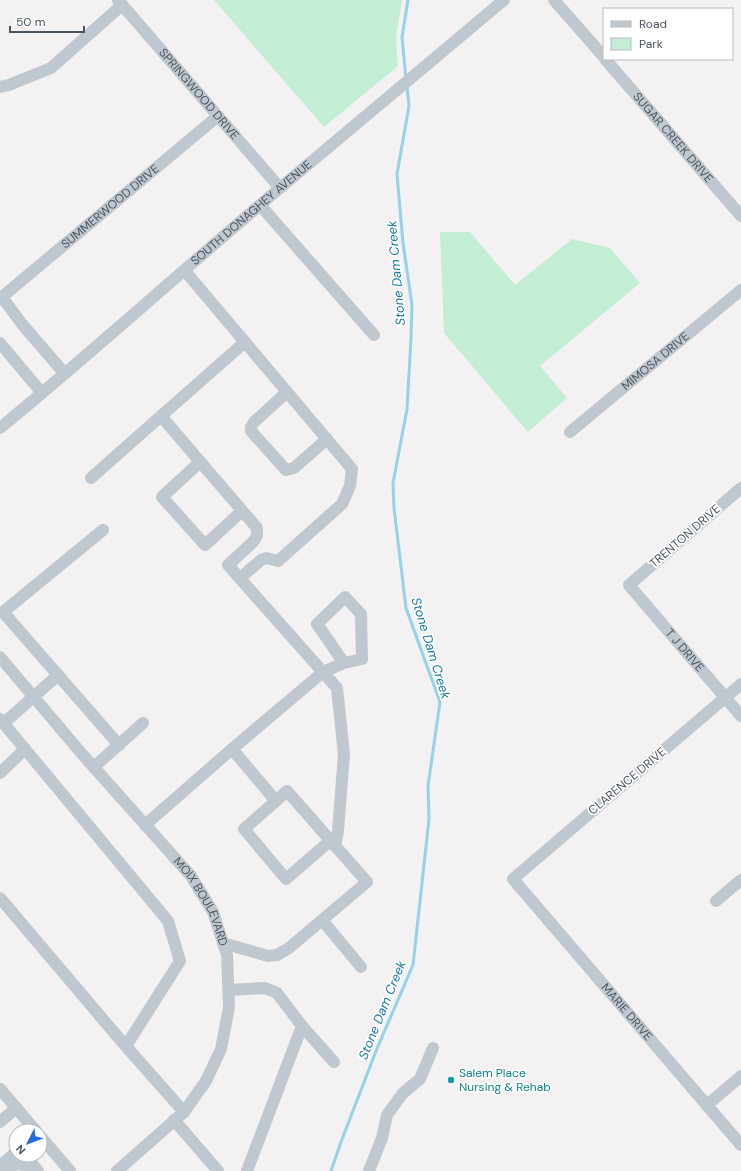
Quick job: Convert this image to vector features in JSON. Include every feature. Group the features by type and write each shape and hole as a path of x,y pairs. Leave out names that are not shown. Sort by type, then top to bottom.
{"street":[{"name":"SOUTH DONAGHEY AVENUE","path":"0,428 42,394 64,373 185,271 280,188 426,68 504,0"},
{"name":"SUGAR CREEK DRIVE","path":"554,0 603,56"},
{"path":"0,87 51,68 120,3"},
{"name":"SPRINGWOOD DRIVE","path":"120,3 280,188"},
{"name":"SUGAR CREEK DRIVE","path":"607,60 741,216"},
{"name":"SUMMERWOOD DRIVE","path":"1,294 218,116"},
{"path":"260,205 374,335"},
{"path":"185,271 352,469 350,486 342,504 278,561 266,558 261,560 240,578"},
{"name":"MIMOSA DRIVE","path":"570,432 741,290"},
{"path":"0,310 1,294"},
{"path":"1,294 22,324 64,373"},
{"path":"91,478 245,342"},
{"path":"0,343 42,394"},
{"path":"287,392 254,422 251,427 251,431 260,442 286,470 289,470 294,468 327,439"},
{"path":"161,416 257,528 257,536 253,542 228,565 337,688 344,754 338,831 333,843 286,878 244,829 287,791 333,843 367,882 289,948 277,955 268,956 223,943"},
{"path":"200,462 162,497 205,545 242,511"},
{"name":"TRENTON DRIVE","path":"629,585 741,488"},
{"path":"102,530 3,612 119,744"},
{"name":"T J DRIVE","path":"629,585 741,716"},
{"path":"145,825 323,672 344,663 362,659 361,614 345,597 317,624 344,663"},
{"name":"MOIX BOULEVARD","path":"0,657 94,767 191,876 213,912 227,955 229,1007 221,1049 206,1081 179,1116 117,1171"},
{"path":"58,675 34,697 2,721 168,921 180,961 126,1046"},
{"name":"CLARENCE DRIVE","path":"512,879 741,684"},
{"path":"94,767 143,723"},
{"path":"0,773 25,749"},
{"path":"232,749 276,801"},
{"name":"MARIE DRIVE","path":"512,879 741,1145"},
{"path":"716,901 741,880"},
{"path":"0,898 126,1046 218,1171"},
{"path":"322,920 361,966"},
{"path":"229,990 265,988 277,993 302,1026 334,1062"},
{"path":"247,1171 302,1026"},
{"path":"369,1171 382,1138 387,1115 403,1093 420,1079 434,1048"},
{"path":"707,1105 741,1076"},
{"path":"0,1089 29,1123"},
{"path":"0,1122 16,1108"},
{"path":"48,1145 70,1171"},
{"path":"0,1166 8,1159"},
{"path":"32,1163 38,1171"},
{"path":"7,1171 15,1164 24,1165 29,1171"}],"green space":[{"path":"214,0 402,0 396,38 398,66 324,127"},
{"path":"440,232 470,232 515,285 572,239 610,248 640,283 540,366 567,398 528,432 444,333"}],"waterway":[{"name":"Stone Dam Creek","path":"406,79 402,37 408,0"},
{"name":"Stone Dam Creek","path":"331,1171 376,1051 413,965 429,819 428,786 440,702 406,608 394,508 393,483 407,409 411,338 412,305 403,243 397,174 409,106 407,87"}],"place":[{"name":"Salem Place Nursing & Rehab","path":"451,1080"}]}
